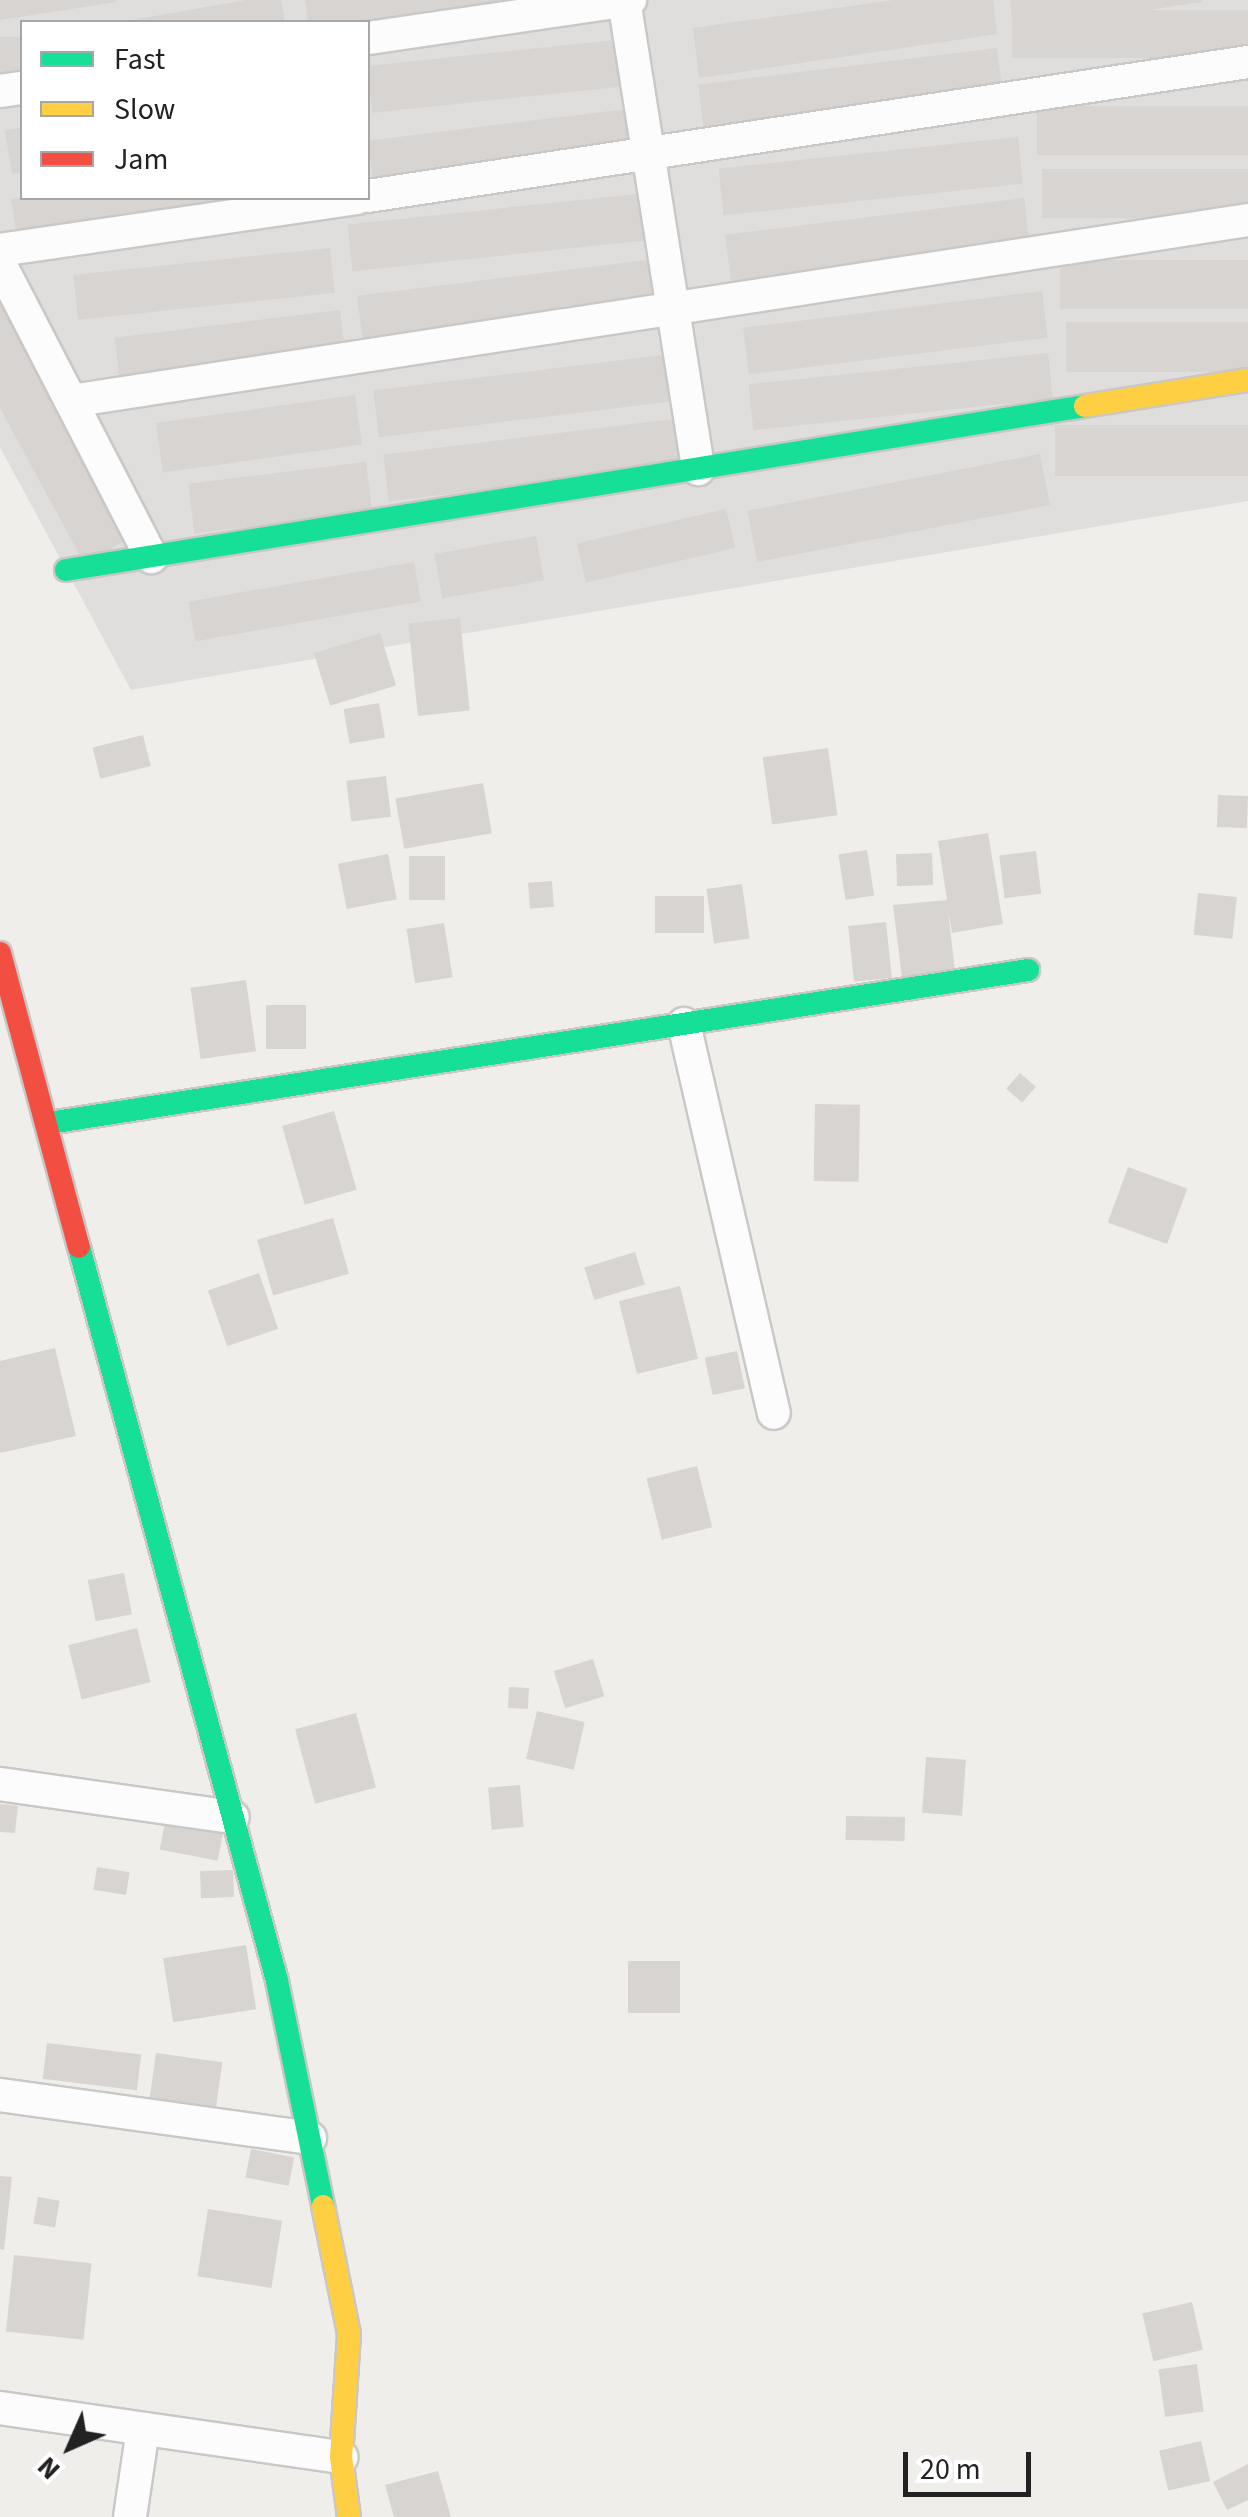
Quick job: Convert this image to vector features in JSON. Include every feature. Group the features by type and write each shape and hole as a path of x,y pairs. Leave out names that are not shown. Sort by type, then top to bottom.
{"street":[{"path":"370,38 626,0 698,469"},
{"path":"370,196 1248,62"},
{"path":"0,250 344,200"},
{"path":"70,401 1248,220"},
{"path":"0,264 150,557"},
{"path":"66,570 1248,380"},
{"path":"0,953 49,1123 232,1817 310,2138 349,2334 341,2457 349,2517"},
{"path":"49,1123 1028,970"},
{"path":"684,1024 774,1413"},
{"path":"0,1784 232,1817"},
{"path":"0,2095 310,2138"},
{"path":"0,2408 341,2457"},
{"path":"130,2517 144,2429"}],"shaded area":[{"path":"0,0 1248,0 1248,501 131,690 0,447"}],"building":[{"path":"0,0 116,0 116,2 0,20"},
{"path":"246,0 281,0 285,20 132,20"},
{"path":"305,0 600,0 370,22 308,20"},
{"path":"894,0 993,0 997,34 699,78 693,28"},
{"path":"1010,0 1201,0 1202,2 1013,30"},
{"path":"1012,10 1248,10 1248,58 1012,58"},
{"path":"0,37 20,37 20,84 0,84"},
{"path":"615,40 620,87 372,113 370,66"},
{"path":"997,48 1003,95 704,131 698,85"},
{"path":"1037,106 1248,106 1248,155 1037,155"},
{"path":"627,109 633,155 374,186 370,141"},
{"path":"20,128 20,172 12,174 5,130"},
{"path":"1018,137 1023,184 724,215 719,168"},
{"path":"1042,169 1248,169 1248,218 1042,218"},
{"path":"647,193 652,240 353,271 348,224"},
{"path":"20,197 303,200 18,244 11,199"},
{"path":"1024,198 1030,245 731,281 725,235"},
{"path":"330,248 335,293 78,320 73,275"},
{"path":"656,259 662,306 363,342 357,296"},
{"path":"1060,260 1248,260 1248,309 1060,309"},
{"path":"1042,291 1048,338 749,374 743,328"},
{"path":"0,302 129,539 84,563 0,408"},
{"path":"340,310 346,356 120,383 115,338"},
{"path":"1066,322 1248,322 1248,372 1066,372"},
{"path":"1048,353 1053,399 753,430 749,384"},
{"path":"671,354 677,401 379,437 373,391"},
{"path":"355,395 362,445 163,472 156,423"},
{"path":"682,418 688,465 389,501 383,455"},
{"path":"1055,425 1248,425 1248,476 1055,476"},
{"path":"1040,454 1050,505 757,562 747,511"},
{"path":"366,462 372,512 194,533 188,484"},
{"path":"726,509 735,548 586,582 577,543"},
{"path":"536,536 544,580 442,598 435,554"},
{"path":"414,562 421,601 195,641 188,602"},
{"path":"460,618 470,710 418,716 408,623"},
{"path":"380,633 396,686 330,706 314,653"},
{"path":"379,703 385,737 350,744 344,709"},
{"path":"143,735 151,766 100,779 93,748"},
{"path":"828,748 837,815 772,825 763,757"},
{"path":"386,776 391,817 351,822 346,781"},
{"path":"483,783 492,833 404,849 395,798"},
{"path":"1218,795 1248,796 1247,828 1217,827"},
{"path":"988,833 1003,924 952,933 948,911 956,979 903,986 893,905 947,900 938,841"},
{"path":"867,850 874,895 846,900 838,855"},
{"path":"1036,851 1041,894 1005,898 999,856"},
{"path":"932,853 933,885 897,886 896,854"},
{"path":"388,854 397,899 347,909 338,864"},
{"path":"409,856 445,856 445,900 409,900"},
{"path":"552,881 554,907 530,909 528,883"},
{"path":"742,884 750,938 714,943 706,889"},
{"path":"1198,893 1237,897 1232,939 1194,935"},
{"path":"655,896 704,896 704,933 655,933"},
{"path":"886,922 892,978 854,982 848,926"},
{"path":"444,923 453,977 415,983 406,929"},
{"path":"246,980 256,1051 201,1059 191,988"},
{"path":"266,1005 306,1005 306,1049 266,1049"},
{"path":"1020,1073 1036,1087 1022,1103 1006,1089"},
{"path":"815,1104 860,1105 859,1182 814,1181"},
{"path":"334,1111 357,1190 305,1205 282,1126"},
{"path":"1128,1167 1187,1189 1167,1244 1108,1222"},
{"path":"333,1218 349,1274 273,1296 257,1240"},
{"path":"635,1252 645,1285 594,1300 584,1267"},
{"path":"259,1273 278,1329 227,1346 208,1291"},
{"path":"680,1286 698,1359 637,1374 619,1301"},
{"path":"55,1348 76,1436 0,1453 0,1361"},
{"path":"737,1351 745,1388 713,1395 705,1358"},
{"path":"697,1466 712,1527 662,1540 647,1479"},
{"path":"124,1573 132,1614 96,1621 88,1580"},
{"path":"137,1628 151,1682 82,1700 68,1645"},
{"path":"593,1659 604,1696 565,1708 554,1671"},
{"path":"509,1687 529,1688 528,1709 508,1708"},
{"path":"537,1711 585,1722 574,1770 526,1759"},
{"path":"356,1713 376,1787 315,1804 295,1729"},
{"path":"926,1757 966,1760 962,1816 922,1813"},
{"path":"520,1785 524,1827 492,1830 488,1788"},
{"path":"0,1804 18,1806 15,1833 0,1832"},
{"path":"846,1816 905,1817 905,1841 846,1840"},
{"path":"166,1817 224,1828 218,1861 160,1849"},
{"path":"97,1867 130,1872 126,1895 93,1890"},
{"path":"233,1870 234,1897 201,1898 200,1871"},
{"path":"246,1945 256,2009 173,2022 163,1958"},
{"path":"628,1961 680,1961 680,2013 628,2013"},
{"path":"47,2043 141,2055 137,2090 43,2079"},
{"path":"156,2053 222,2062 216,2111 149,2102"},
{"path":"251,2149 294,2157 289,2186 245,2177"},
{"path":"0,2176 12,2177 4,2250 0,2249"},
{"path":"38,2197 60,2201 55,2227 33,2224"},
{"path":"208,2209 282,2221 271,2288 197,2276"},
{"path":"14,2255 92,2263 84,2340 6,2332"},
{"path":"1192,2302 1203,2350 1153,2361 1142,2313"},
{"path":"1197,2364 1204,2412 1165,2417 1158,2369"},
{"path":"1201,2441 1210,2481 1168,2491 1159,2451"},
{"path":"1248,2464 1248,2500 1227,2510 1213,2482"},
{"path":"438,2471 451,2517 394,2517 385,2485"}],"traffic: fast":[{"path":"66,570 1085,406"},
{"path":"49,1123 1028,970"},
{"path":"79,1247 277,1981 323,2206"}],"traffic: slow":[{"path":"1085,406 1248,380"},
{"path":"323,2206 349,2334 341,2457 349,2517"}],"traffic: jam":[{"path":"0,953 79,1247"}]}
